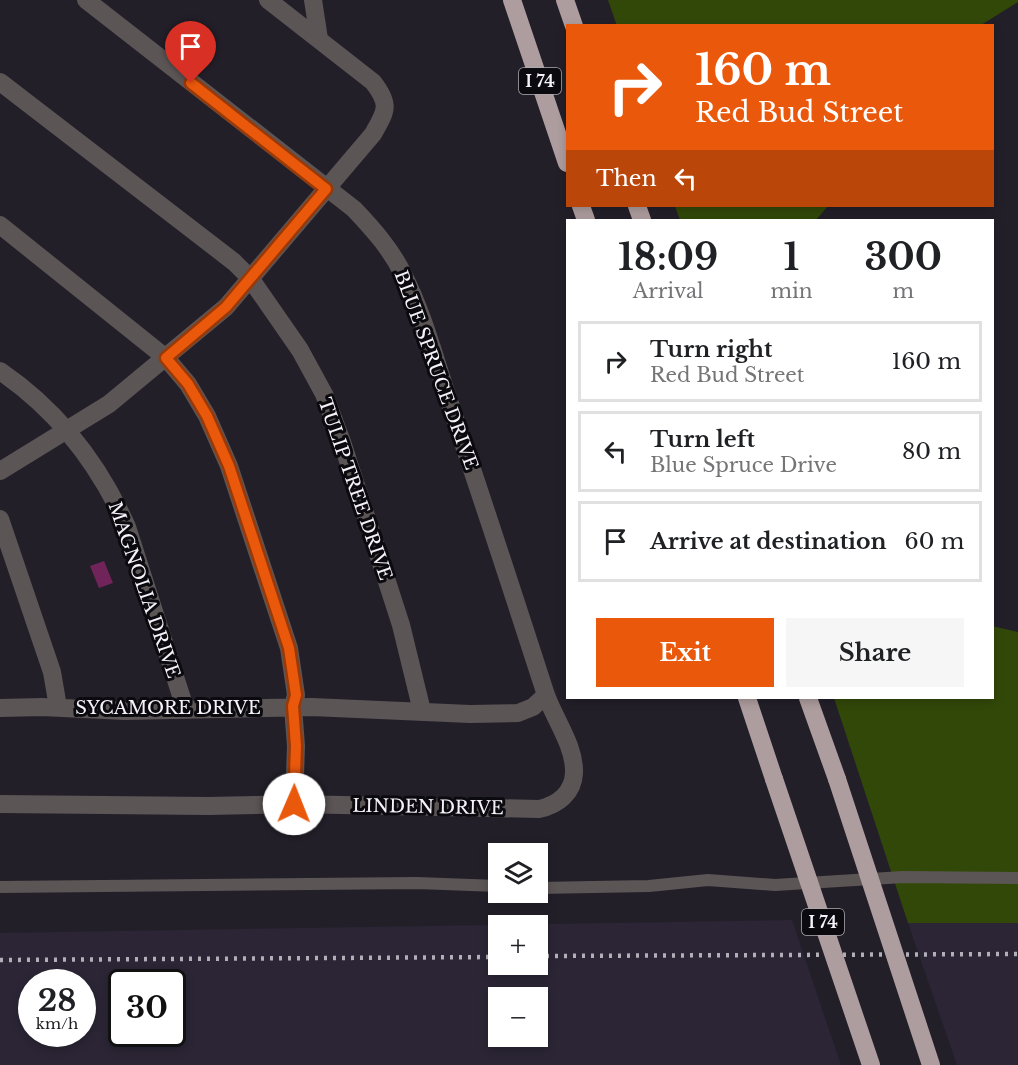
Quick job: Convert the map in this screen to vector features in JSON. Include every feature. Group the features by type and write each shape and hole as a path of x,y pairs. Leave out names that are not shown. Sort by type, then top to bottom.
{"highway":[{"name":"I 74","path":"512,0 566,160"},
{"path":"566,0 573,24"},
{"name":"I 74","path":"747,699 871,1065"},
{"path":"808,699 931,1065"}],"street":[{"name":"BLUE SPRUCE DRIVE","path":"86,0 354,209 374,229 404,274 506,566 546,695"},
{"path":"0,471 109,404 226,307 356,156 385,113 384,95 373,82 268,0"},
{"path":"313,0 319,39"},
{"name":"TULIP TREE DRIVE","path":"0,82 234,262 250,278 300,351 324,394 342,442 401,624 422,711"},
{"path":"0,225 166,358 188,384 207,416 229,466 289,648 296,683 293,706 296,746 294,804"},
{"name":"MAGNOLIA DRIVE","path":"0,370 67,429 92,462 115,499 127,527 184,708"},
{"path":"0,519 52,672 58,707"},
{"name":"SYCAMORE DRIVE","path":"0,708 58,707 125,711 184,708 232,710 293,706 470,714 518,713 533,707 546,695"},
{"name":"LINDEN DRIVE","path":"0,804 550,807 564,797 572,783 574,771 570,750 546,695"}],"lane":[{"path":"548,888 649,886 708,880 775,885 903,877 1018,878"},
{"path":"0,887 417,883 488,886"}],"shaded area":[{"path":"792,920 841,1065 0,1065 0,933 488,925 488,975 548,975 548,924"},
{"path":"908,923 1018,923 1018,1065 957,1065"}],"green space":[{"path":"608,0 1018,0 983,24 616,24"},
{"path":"675,207 827,207 817,219 680,219"},
{"path":"994,626 1018,632 1018,923 908,923 834,699 994,699"}],"building":[{"path":"104,561 113,583 99,588 90,566"}],"railway":[{"path":"548,956 1018,954"},
{"path":"0,960 488,957"}],"route":[{"path":"191,83 326,189 226,307 166,358 188,384 207,416 229,466 289,648 296,683 293,706 296,746 294,804"}]}
